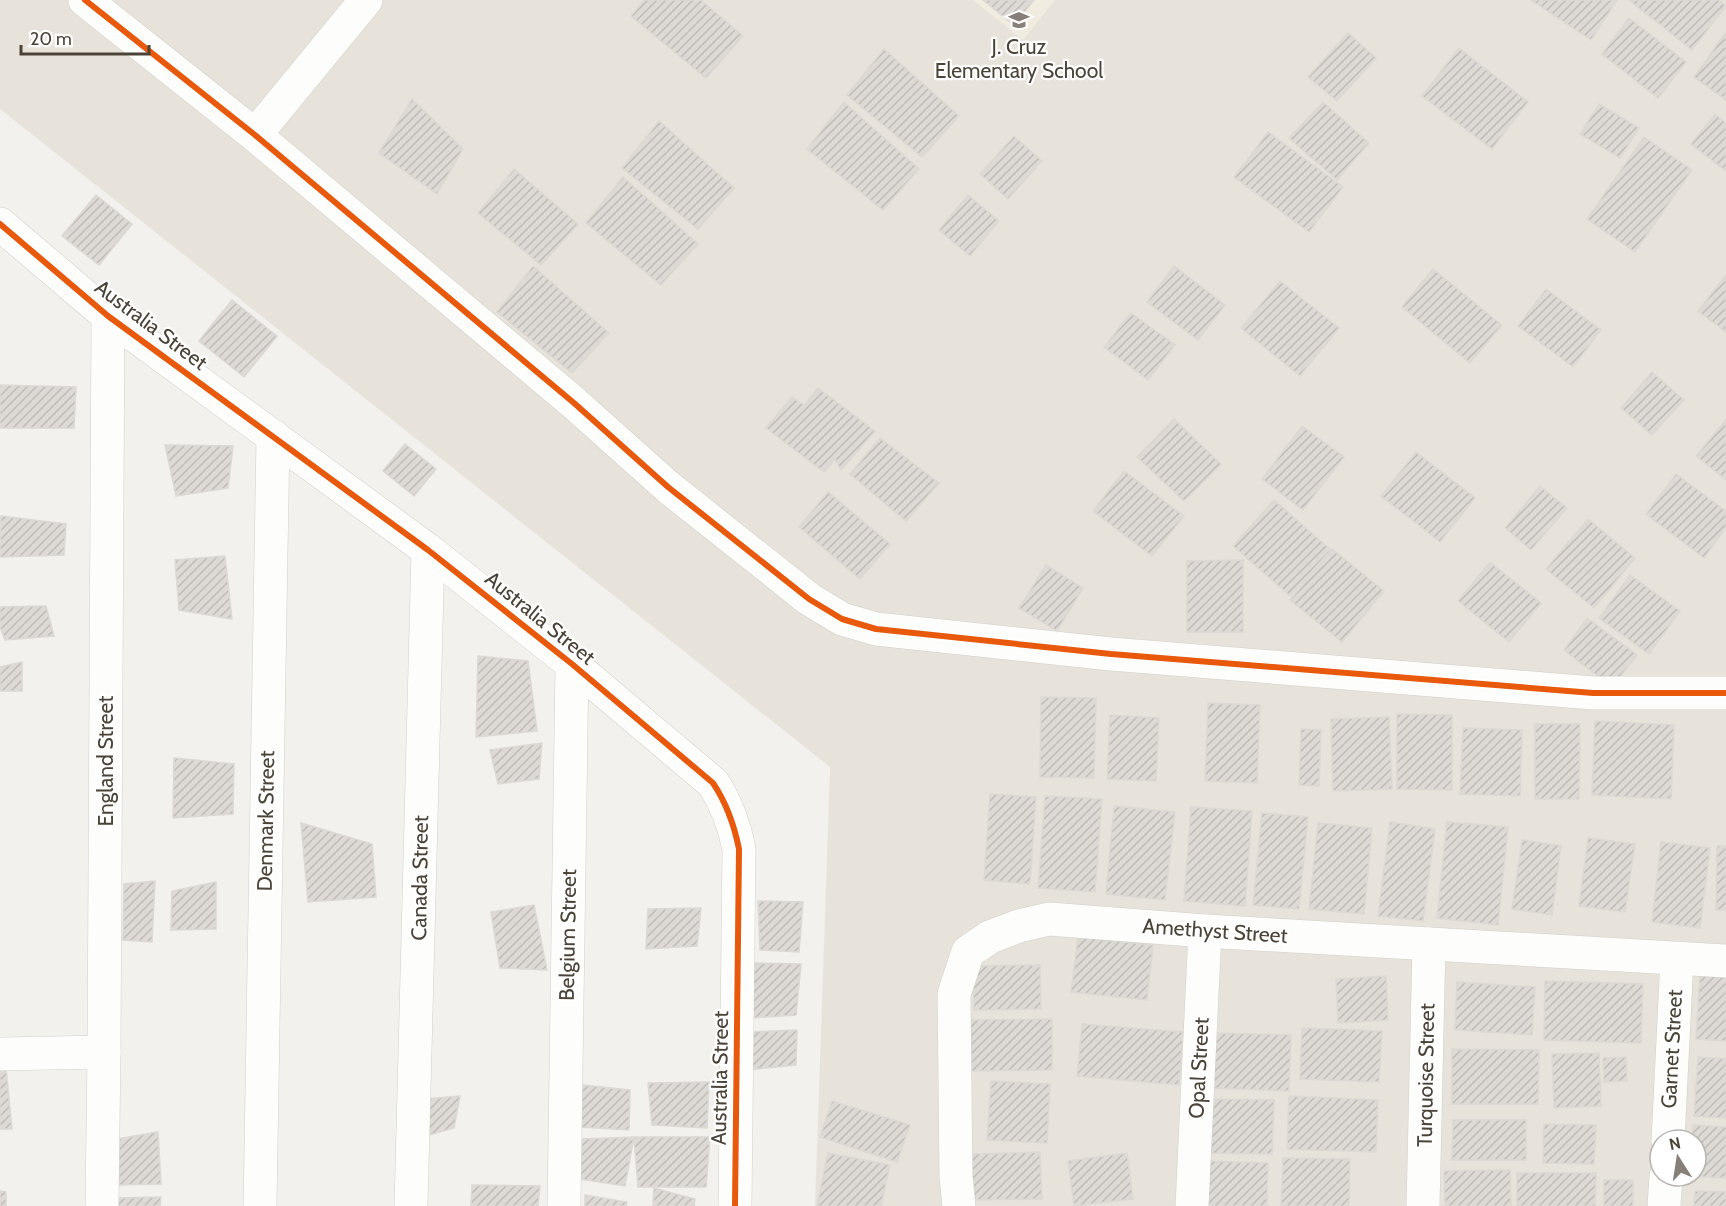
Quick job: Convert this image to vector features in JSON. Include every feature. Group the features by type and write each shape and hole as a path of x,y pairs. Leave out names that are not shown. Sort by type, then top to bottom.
{"street":[{"path":"85,0 255,135 574,403 668,487 809,599 842,619 876,629 1112,654 1593,693 1726,693"},
{"path":"255,135 366,0"},
{"name":"Australia Street","path":"0,224 108,316 428,550 572,664 713,783 726,802 740,849 735,1206"},
{"name":"England Street","path":"102,1206 105,1052 108,316"},
{"name":"Denmark Street","path":"260,1206 273,436"},
{"name":"Canada Street","path":"411,1206 428,550"},
{"name":"Belgium Street","path":"564,1206 572,664"},
{"name":"Amethyst Street","path":"959,1206 956,1177 954,994 969,952 990,937 1019,926 1049,918 1206,931 1726,961"},
{"name":"Opal Street","path":"1192,1206 1206,931"},
{"name":"Turquoise Street","path":"1423,1206 1429,944"},
{"name":"Garnet Street","path":"1669,1128 1677,959"},
{"path":"0,1054 105,1052"},
{"path":"1664,1206 1665,1188"}],"shaded area":[{"path":"0,0 1726,0 1726,1206 815,1206 830,767 0,109"},
{"name":"J. Cruz Elementary School","path":"973,0 1055,0 1023,40"}],"building":[{"path":"644,0 701,0 743,36 706,78 631,16"},
{"path":"983,0 1034,0 1014,25"},
{"path":"1531,0 1617,0 1591,40"},
{"path":"1629,0 1719,0 1726,6 1692,50"},
{"path":"1629,18 1686,62 1658,98 1602,54"},
{"path":"1726,32 1726,100 1694,77"},
{"path":"1348,33 1376,58 1337,101 1308,77"},
{"path":"1459,48 1528,102 1492,149 1422,96"},
{"path":"884,49 959,116 922,157 847,95"},
{"path":"412,99 463,149 437,194 379,153"},
{"path":"844,102 919,169 883,210 807,149"},
{"path":"1323,102 1369,143 1337,180 1289,138"},
{"path":"1599,104 1639,128 1620,158 1580,134"},
{"path":"1715,114 1726,123 1726,171 1691,144"},
{"path":"659,121 734,188 698,229 622,168"},
{"path":"1268,132 1343,187 1309,232 1234,177"},
{"path":"1014,136 1042,161 1008,199 980,174"},
{"path":"1644,137 1692,170 1635,252 1587,219"},
{"path":"514,169 578,224 541,265 478,213"},
{"path":"623,177 698,244 661,285 586,223"},
{"path":"96,195 132,224 99,265 62,236"},
{"path":"968,195 999,221 970,256 939,230"},
{"path":"533,266 609,333 572,373 497,312"},
{"path":"1174,266 1225,305 1198,340 1147,302"},
{"path":"1433,269 1502,325 1470,363 1402,307"},
{"path":"1726,275 1726,332 1698,311"},
{"path":"1280,281 1339,328 1300,376 1241,328"},
{"path":"1546,289 1601,330 1573,367 1518,326"},
{"path":"232,300 277,336 244,377 199,341"},
{"path":"1131,313 1175,345 1148,380 1104,347"},
{"path":"1652,372 1684,400 1652,435 1621,408"},
{"path":"0,385 76,387 74,428 0,428"},
{"path":"818,388 875,431 841,470 835,459 824,472 766,428 792,397 804,405"},
{"path":"1174,419 1221,464 1184,501 1137,457"},
{"path":"1726,420 1726,480 1696,456"},
{"path":"1302,426 1344,457 1303,510 1262,479"},
{"path":"880,438 939,483 906,521 850,474"},
{"path":"405,444 436,469 414,496 383,471"},
{"path":"165,445 233,446 228,488 176,496"},
{"path":"1416,452 1475,498 1440,542 1381,496"},
{"path":"1124,471 1184,516 1152,556 1093,511"},
{"path":"1676,474 1726,511 1726,528 1704,558 1646,514"},
{"path":"1540,486 1567,508 1531,550 1505,528"},
{"path":"828,492 890,544 860,579 799,527"},
{"path":"1274,500 1331,550 1290,596 1233,546"},
{"path":"1,516 66,524 64,555 0,557"},
{"path":"1588,519 1635,558 1594,608 1546,569"},
{"path":"1332,549 1384,591 1342,642 1290,600"},
{"path":"225,556 232,619 179,610 175,560"},
{"path":"1243,560 1243,632 1187,632 1187,561"},
{"path":"1490,562 1541,603 1509,642 1458,601"},
{"path":"1046,565 1083,588 1057,631 1019,608"},
{"path":"1630,575 1680,611 1649,654 1599,618"},
{"path":"46,606 54,636 5,640 0,627 0,607"},
{"path":"1587,618 1637,655 1612,687 1564,650"},
{"path":"478,656 528,661 537,731 476,737"},
{"path":"22,662 22,691 0,691 0,667"},
{"path":"1041,697 1096,698 1094,778 1040,777"},
{"path":"1208,703 1260,705 1257,783 1205,781"},
{"path":"1397,714 1452,715 1452,790 1397,789"},
{"path":"1110,715 1159,718 1156,781 1107,779"},
{"path":"1389,717 1392,789 1333,791 1331,719"},
{"path":"1595,721 1674,725 1671,799 1592,795"},
{"path":"1535,724 1580,724 1579,799 1535,799"},
{"path":"1463,728 1522,730 1520,796 1460,794"},
{"path":"1301,729 1321,730 1319,786 1299,785"},
{"path":"542,743 539,779 498,784 490,750"},
{"path":"174,758 234,764 233,814 173,818"},
{"path":"990,794 1036,797 1030,884 984,880"},
{"path":"1045,796 1102,799 1095,892 1038,888"},
{"path":"1114,806 1175,812 1165,900 1106,894"},
{"path":"1191,807 1252,811 1245,906 1184,901"},
{"path":"1262,813 1308,817 1299,909 1253,905"},
{"path":"1390,822 1435,829 1423,921 1378,916"},
{"path":"1447,822 1508,827 1498,925 1437,918"},
{"path":"301,823 372,844 376,897 308,902"},
{"path":"1318,823 1372,828 1364,914 1309,909"},
{"path":"1588,838 1635,844 1625,912 1579,906"},
{"path":"1522,840 1561,846 1552,915 1512,909"},
{"path":"1661,842 1710,848 1700,928 1652,922"},
{"path":"1717,846 1726,846 1726,910 1716,910"},
{"path":"155,881 152,942 123,940 124,884"},
{"path":"216,882 216,929 171,930 172,891"},
{"path":"758,901 803,902 799,952 760,950"},
{"path":"534,905 547,970 500,968 491,912"},
{"path":"701,908 697,946 646,949 648,909"},
{"path":"1078,937 1153,945 1147,1000 1071,992"},
{"path":"751,963 801,964 796,1015 750,1018"},
{"path":"1040,965 1041,1009 974,1010 973,966"},
{"path":"1700,974 1726,976 1726,1041 1696,1039"},
{"path":"1386,976 1388,1020 1338,1023 1336,979"},
{"path":"1545,981 1643,984 1641,1043 1544,1040"},
{"path":"1457,982 1535,987 1532,1035 1455,1030"},
{"path":"1052,1019 1052,1070 971,1071 970,1020"},
{"path":"1082,1024 1183,1032 1179,1085 1077,1076"},
{"path":"1302,1028 1382,1031 1379,1082 1300,1079"},
{"path":"797,1030 796,1065 748,1070 747,1032"},
{"path":"1212,1033 1291,1035 1289,1091 1210,1088"},
{"path":"1452,1049 1539,1050 1538,1104 1452,1104"},
{"path":"1599,1053 1601,1106 1554,1108 1552,1054"},
{"path":"1626,1057 1627,1081 1604,1082 1603,1058"},
{"path":"1698,1057 1726,1059 1726,1118 1694,1116"},
{"path":"0,1068 6,1068 12,1129 0,1129"},
{"path":"991,1081 1050,1084 1047,1143 987,1140"},
{"path":"709,1082 707,1128 652,1125 648,1083"},
{"path":"582,1085 630,1090 629,1130 581,1127"},
{"path":"460,1096 454,1128 429,1135 426,1099"},
{"path":"1289,1096 1378,1100 1376,1152 1287,1149"},
{"path":"1207,1099 1274,1100 1272,1154 1206,1153"},
{"path":"832,1101 910,1125 897,1162 820,1137"},
{"path":"1453,1120 1526,1120 1526,1160 1452,1160"},
{"path":"1544,1124 1596,1125 1594,1164 1543,1163"},
{"path":"1693,1125 1726,1127 1726,1178 1708,1177 1708,1128 1693,1128"},
{"path":"158,1132 161,1184 119,1185 118,1139"},
{"path":"634,1137 710,1137 706,1187 638,1187"},
{"path":"634,1137 625,1186 580,1179 582,1139"},
{"path":"1040,1152 1042,1199 973,1200 972,1154"},
{"path":"828,1153 890,1165 881,1206 817,1206"},
{"path":"1127,1153 1133,1199 1074,1206 1068,1161"},
{"path":"1283,1158 1350,1159 1349,1206 1281,1206"},
{"path":"1206,1161 1268,1163 1267,1206 1204,1206"},
{"path":"1510,1170 1511,1206 1445,1206 1444,1171"},
{"path":"1517,1173 1596,1173 1595,1206 1517,1206"},
{"path":"1604,1180 1633,1180 1633,1206 1604,1206"},
{"path":"472,1185 540,1186 538,1206 471,1206"},
{"path":"654,1188 695,1199 694,1206 653,1206"},
{"path":"0,1191 6,1192 6,1206 0,1206"},
{"path":"1695,1191 1726,1192 1726,1206 1694,1206"},
{"path":"585,1195 627,1202 626,1206 585,1206"},
{"path":"161,1197 160,1206 118,1206 118,1198"}],"cycle path":[{"path":"85,0 255,135 574,403 668,487 809,599 842,619 876,629 1111,654 1593,693 1726,693"},
{"path":"0,224 108,316 428,550 572,664 713,783 729,814 739,849 735,1206"}],"place":[{"name":"J. Cruz Elementary School","path":"1019,20"}]}
